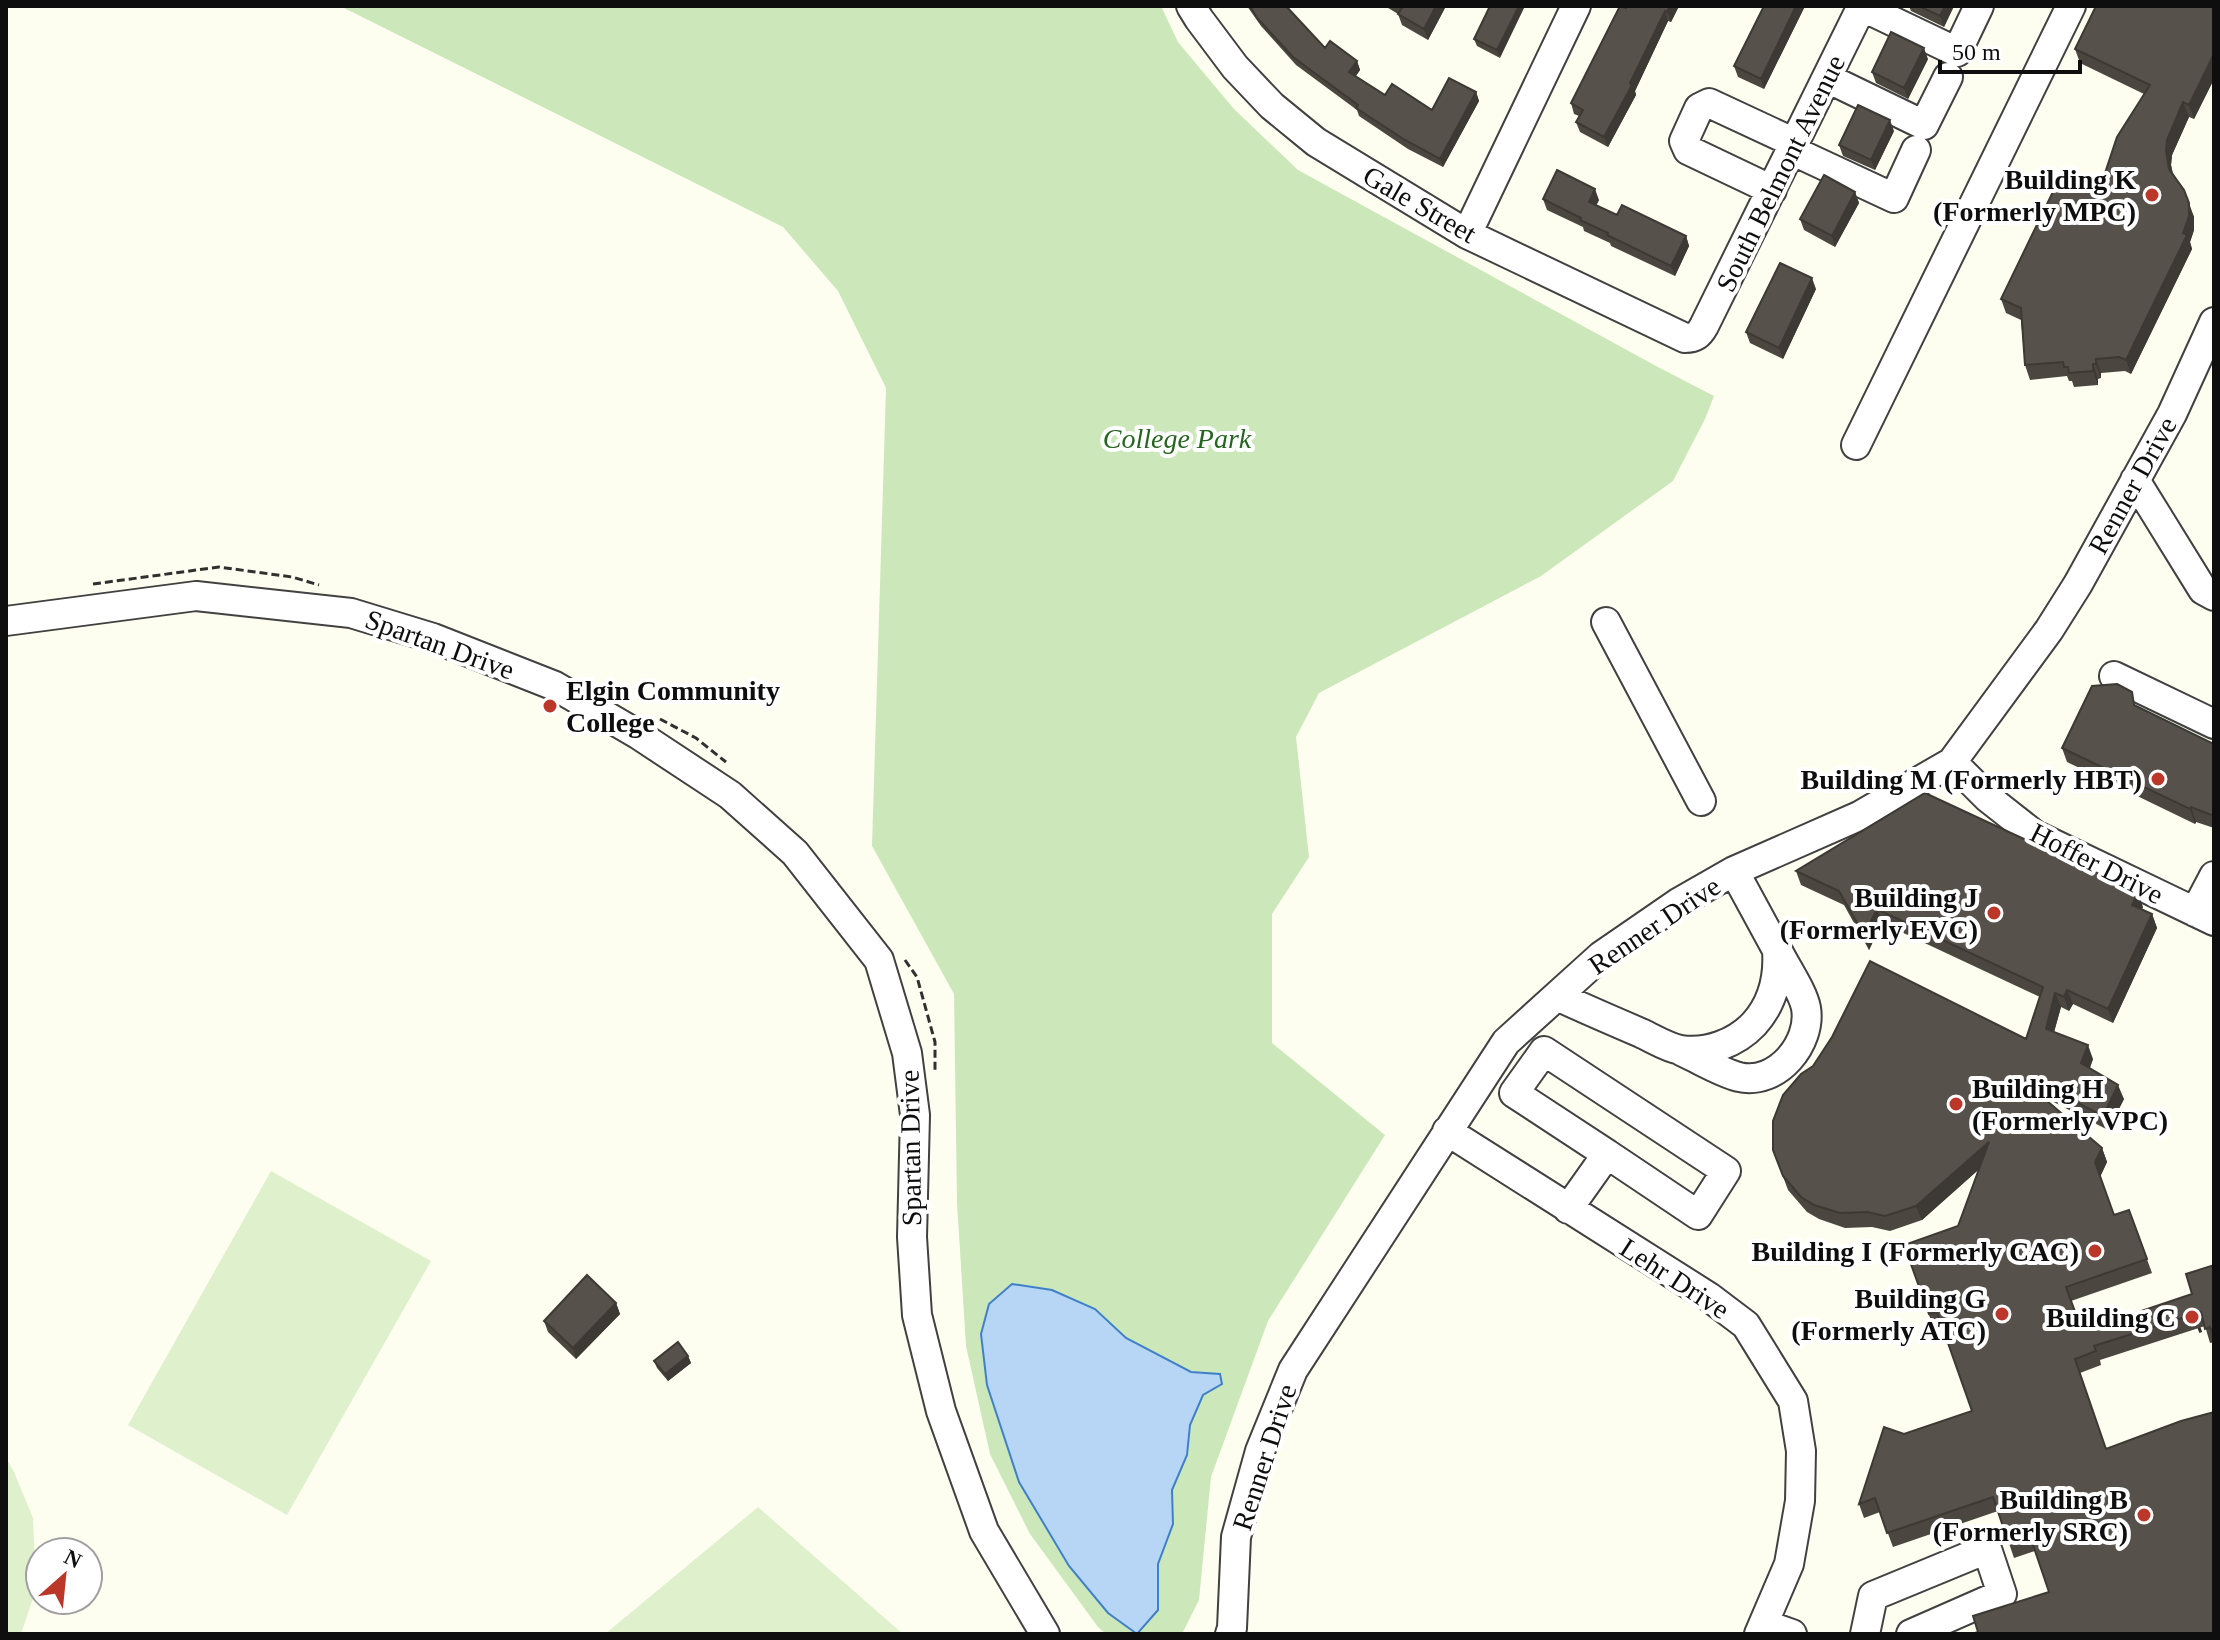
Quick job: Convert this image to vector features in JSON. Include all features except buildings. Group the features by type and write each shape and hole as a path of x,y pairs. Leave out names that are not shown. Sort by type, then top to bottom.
{"street":[{"name":"Gale Street","path":"1191,6 1235,67 1283,115 1316,142 1467,234 1676,336 1694,338"},
{"path":"1467,234 1576,6"},
{"path":"1862,6 1957,52 1979,6"},
{"name":"South Belmont Avenue","path":"1694,338 1706,324 1862,6"},
{"path":"1856,445 2071,6"},
{"path":"1827,78 1924,125 1948,77"},
{"path":"1772,190 1688,150 1684,141 1699,108 1709,103 1894,198 1916,150"},
{"name":"Renner Drive","path":"1230,1634 1236,1537 1260,1451 1293,1370 1506,1042 1601,956 1678,903 1734,871 1859,816 1952,762 2049,630 2078,584 2172,414 2213,326"},
{"path":"2135,480 2203,590 2214,596"},
{"name":"Spartan Drive","path":"6,621 196,596 351,613 433,638 555,686 639,735 730,795 795,853 879,960 907,1053 915,1115 912,1237 917,1315 941,1411 984,1531 1045,1634"},
{"path":"1606,622 1701,801"},
{"path":"2114,676 2214,724"},
{"name":"Hoffer Drive","path":"1952,762 1988,798 2035,835 2204,917"},
{"path":"1557,996 1740,1077 1774,1071 1798,1048 1806,1027 1805,1004 1734,871"},
{"path":"2204,917 2214,876"},
{"path":"1678,1050 1723,1045 1749,1029 1773,993 1777,979 1777,950"},
{"path":"1544,1051 1726,1171 1698,1215 1607,1154 1514,1093 1544,1051"},
{"name":"Lehr Drive","path":"1447,1131 1709,1297 1746,1325 1793,1401 1801,1451 1800,1501 1789,1564 1762,1629"},
{"path":"1568,1209 1607,1154"},
{"path":"1865,1634 1873,1596 1987,1549 2002,1594 1911,1634"},
{"path":"1762,1629 1792,1634"}],"path":[{"path":"82,586 219,567 292,577 322,586"},
{"path":"657,717 696,738 729,764"},
{"path":"900,953 917,977 935,1042 935,1073"},
{"path":"2196,1320 2201,1333"}],"green space":[{"name":"College Park","path":"340,6 1161,6 1178,42 1234,109 1298,170 1714,396 1673,481 1541,576 1319,693 1296,737 1309,857 1272,914 1272,1043 1385,1135 1268,1321 1211,1477 1199,1600 1182,1634 1106,1634 1098,1627 1030,1534 990,1454 966,1346 957,1203 954,994 872,846 886,388 838,291 783,227"},
{"path":"271,1171 431,1261 287,1515 128,1425"},
{"path":"6,1458 33,1518 34,1536 24,1536 24,1616 27,1616 21,1634 6,1634"},
{"path":"758,1507 903,1634 605,1634"}],"water":[{"path":"1012,1284 1052,1290 1095,1309 1126,1338 1191,1372 1220,1374 1222,1384 1203,1395 1190,1425 1187,1455 1172,1490 1173,1524 1158,1564 1158,1610 1137,1634 1108,1613 1069,1566 1019,1482 987,1385 981,1334 989,1304"}],"place":[{"name":"Building K (Formerly MPC)","path":"2152,195"},
{"name":"Elgin Community College","path":"550,706"},
{"name":"Building M (Formerly HBT)","path":"2158,779"},
{"name":"Building J (Formerly EVC)","path":"1994,913"},
{"name":"Building H (Formerly VPC)","path":"1956,1104"},
{"name":"Building I (Formerly CAC)","path":"2095,1251"},
{"name":"Building G (Formerly ATC)","path":"2002,1314"},
{"name":"Building C","path":"2192,1317"},
{"name":"Building B (Formerly SRC)","path":"2144,1515"}]}
